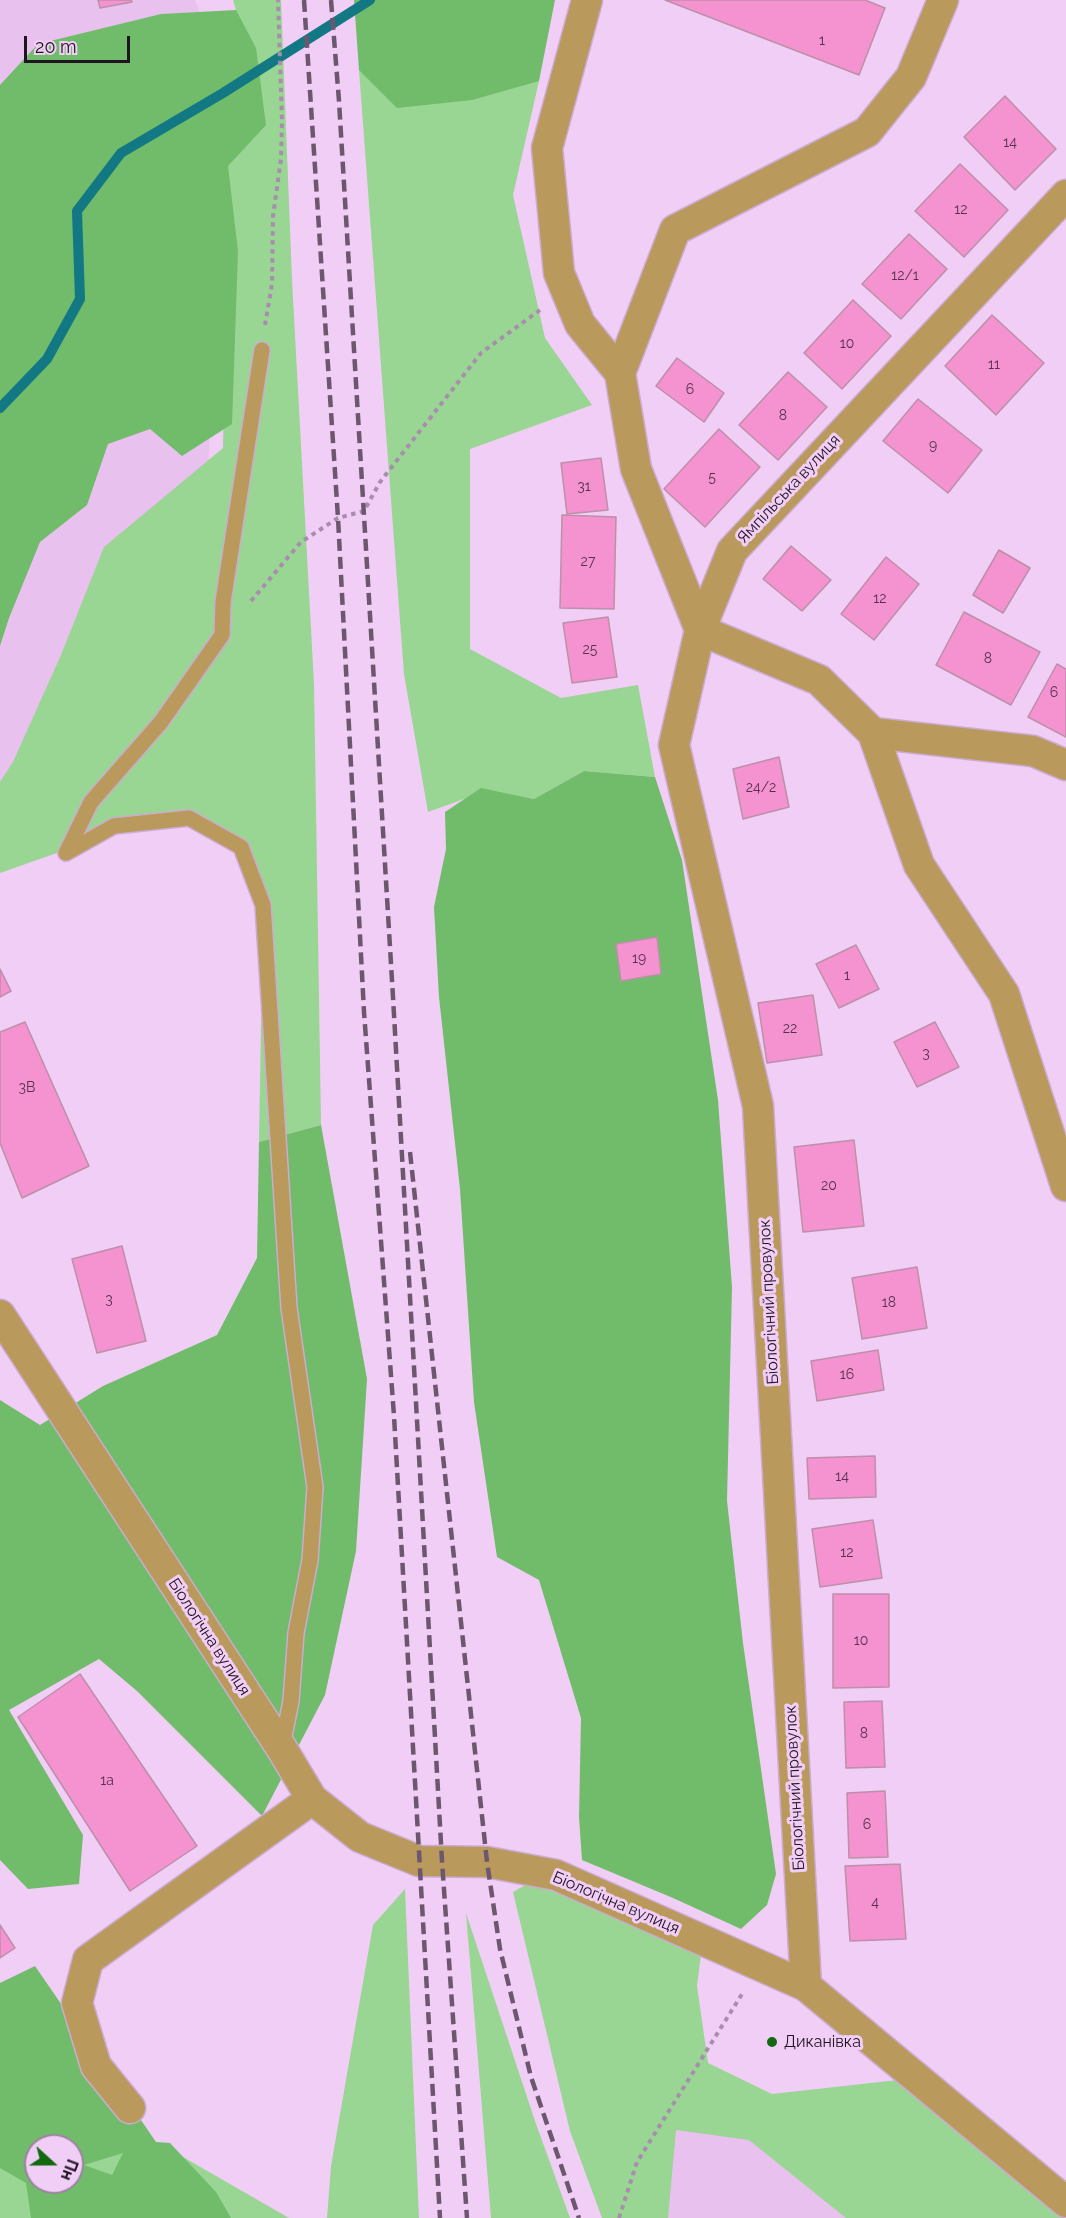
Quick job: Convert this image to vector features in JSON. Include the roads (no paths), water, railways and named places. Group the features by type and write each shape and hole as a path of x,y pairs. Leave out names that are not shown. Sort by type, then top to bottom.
{"street":[{"path":"587,0 547,148 559,273 580,324 620,373 636,469 700,630 819,680 873,733 919,865 1004,994 1066,1186"},
{"path":"620,373 675,231 867,132 911,77 943,0"},
{"name":"Ямпільська вулиця","path":"700,630 732,550 1066,195"},
{"name":"Біологічний провулок","path":"700,630 674,745 758,1106 806,1986"},
{"path":"873,733 1032,751 1066,765"},
{"name":"Біологічна вулиця","path":"0,1315 282,1749 312,1799 360,1837 419,1861 487,1862 556,1875 806,1986 1066,2199"},
{"path":"130,2108 96,2066 77,2003 88,1960 312,1799"}],"lane":[{"path":"262,350 223,602 222,635 161,722 91,802 66,853 114,826 189,818 241,847 262,905 289,1308 315,1487 310,1560 296,1633 291,1701 282,1749"}],"waterway":[{"path":"0,408 47,359 80,299 77,211 121,153 223,93 370,0"}],"railway":[{"path":"304,0 338,518 364,1012 394,1416 440,2218"},
{"path":"331,0 393,997 442,1861 467,2218"},
{"path":"410,1152 487,1862 500,1949 531,2077 579,2218"}],"place":[{"name":"Диканівка","path":"772,2042"}]}
